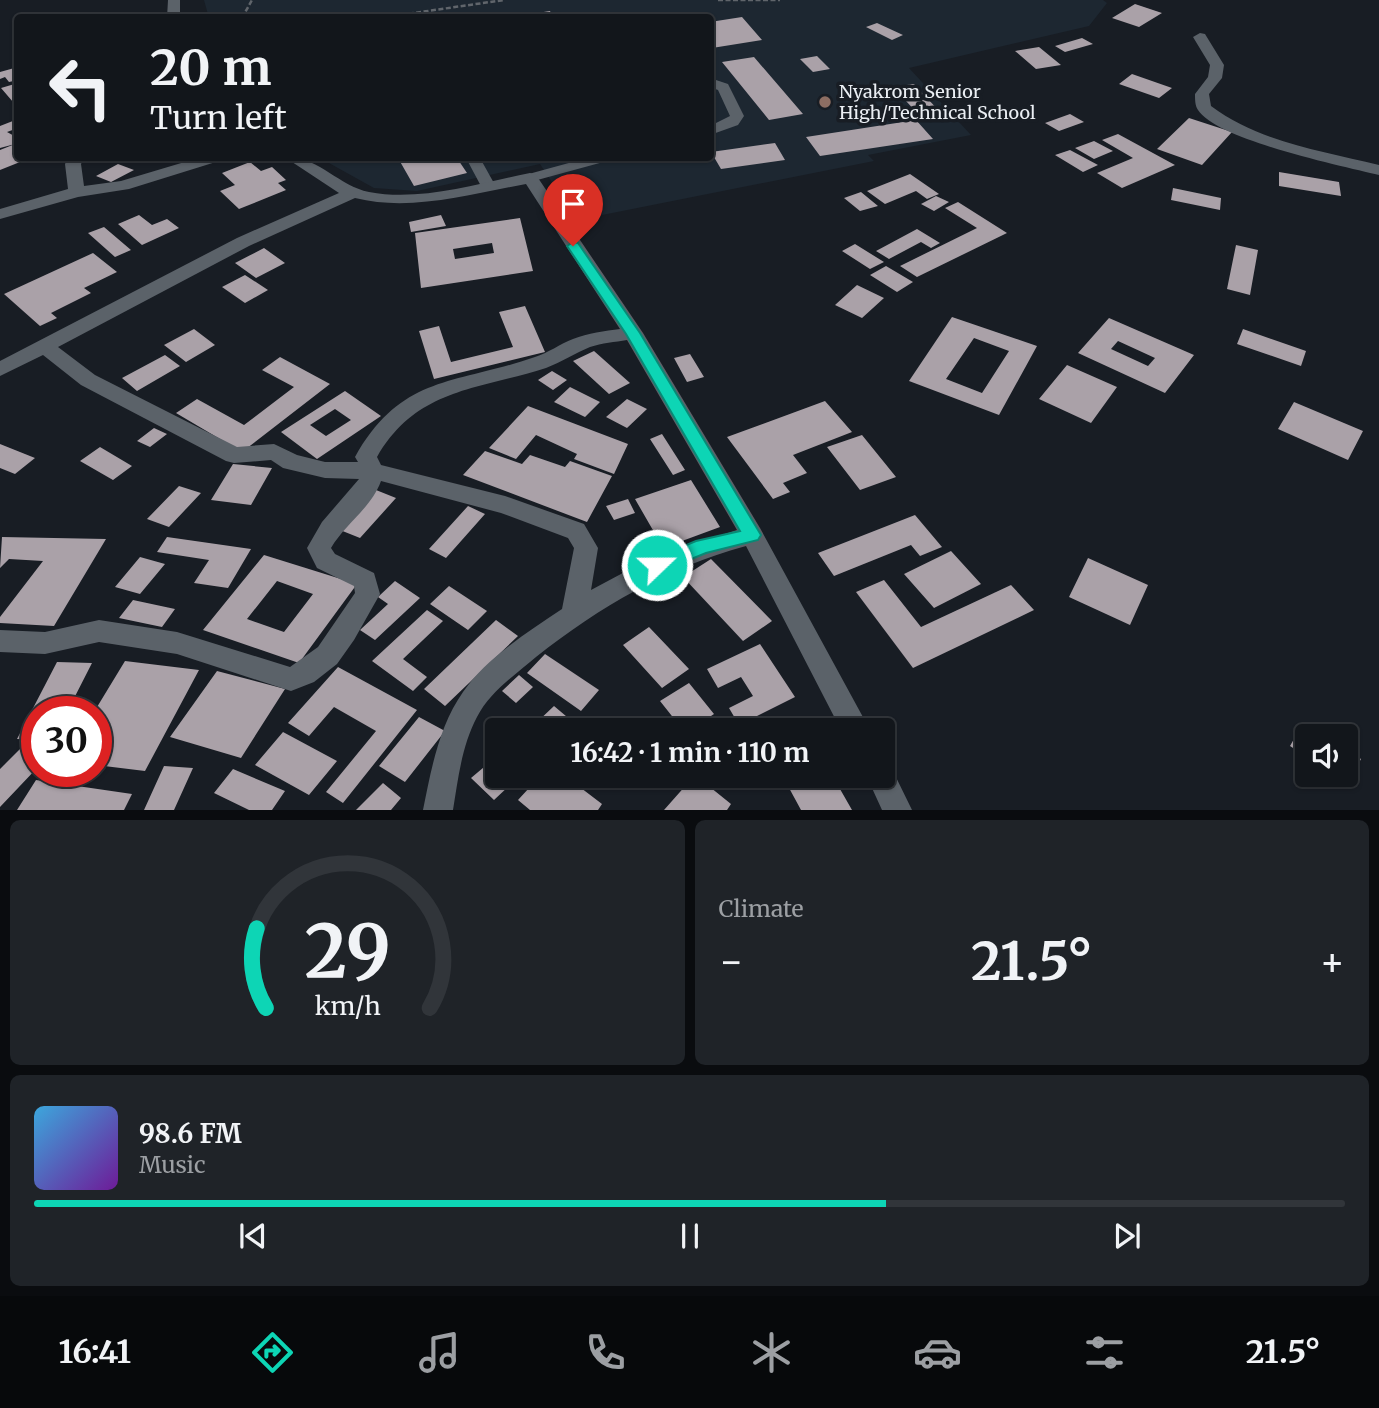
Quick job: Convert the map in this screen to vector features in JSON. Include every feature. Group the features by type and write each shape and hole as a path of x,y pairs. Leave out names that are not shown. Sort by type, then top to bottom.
{"street":[{"path":"1200,37 1217,65 1215,78 1202,94 1204,108 1220,120 1273,144 1379,170"},
{"path":"75,161 77,192"},
{"path":"0,214 77,192 123,186 203,161"},
{"path":"299,161 353,193 376,198 404,198 530,178 633,333 752,535 850,718"},
{"path":"0,369 47,347 243,242 353,193"},
{"path":"0,641 45,643 99,631 177,643 291,679 309,674 324,662 368,594 365,580 326,561 319,548 330,528 369,485 373,471 366,457 375,436 415,400 446,387 541,363 586,342 633,333"},
{"path":"47,347 88,380 234,455 274,452 291,462 325,470 373,471 505,505 576,531 586,548 574,612"},
{"path":"438,810 453,740 469,705 493,677 574,612 634,575 703,547 752,535"},
{"path":"887,788 898,810"}],"lane":[{"path":"714,84 723,87 737,116 733,122 714,129"},
{"path":"475,161 487,185"},
{"path":"530,178 591,161"}],"path":[{"path":"407,14 504,0"},
{"path":"718,0 780,0"}],"shaded area":[{"name":"Nyakrom Senior High/Technical School","path":"204,0 1103,0 1107,3 1089,26 909,68 971,135 868,155 874,161 577,220 540,164 417,191 374,188 325,161 714,161 714,14 208,14"}],"building":[{"path":"1135,4 1162,13 1139,27 1112,18"},
{"path":"550,11 551,14 531,14"},
{"path":"742,17 762,40 714,48 714,21"},
{"path":"877,23 903,35 892,40 866,27"},
{"path":"1082,38 1093,44 1065,52 1055,46"},
{"path":"1039,47 1061,65 1036,69 1015,51"},
{"path":"817,56 830,69 813,72 800,59"},
{"path":"754,57 803,114 769,120 722,62"},
{"path":"14,68 14,81 9,82 5,77 0,79 0,72"},
{"path":"1132,74 1172,88 1159,98 1119,84"},
{"path":"14,84 14,102 13,102 1,88"},
{"path":"914,84 940,112 919,115 893,87"},
{"path":"1070,114 1084,122 1059,131 1045,123"},
{"path":"1189,118 1232,132 1202,165 1157,149"},
{"path":"916,120 933,139 820,156 806,137"},
{"path":"14,121 14,129 7,132 14,136 14,144 0,148 0,126"},
{"path":"1118,134 1175,165 1122,188 1097,173 1133,158 1102,140"},
{"path":"1094,141 1113,151 1094,159 1075,148"},
{"path":"775,143 785,160 721,169 714,152"},
{"path":"14,144 14,161 22,161 0,170 0,150"},
{"path":"1070,150 1098,165 1083,172 1055,155"},
{"path":"400,161 459,161 467,173 414,186"},
{"path":"250,162 261,171 272,167 286,180 278,183 286,190 239,209 220,191 235,185 222,173"},
{"path":"118,164 134,170 111,182 96,176"},
{"path":"1279,172 1339,182 1341,196 1279,186"},
{"path":"910,174 939,194 927,199 916,191 885,204 867,191"},
{"path":"1173,188 1221,198 1220,210 1171,200"},
{"path":"861,192 878,206 860,211 844,198"},
{"path":"936,196 949,202 934,211 921,204"},
{"path":"958,202 1007,233 917,277 900,266 977,228 945,208"},
{"path":"139,215 152,225 167,219 179,228 142,245 118,224"},
{"path":"441,215 446,226 411,232 409,222"},
{"path":"520,218 533,271 421,288 415,233","holes":["492,243 494,253 455,259 453,249"]},
{"path":"104,227 131,250 115,257 88,233"},
{"path":"917,229 940,243 931,248 921,242 889,259 876,251"},
{"path":"855,244 884,262 870,269 842,251"},
{"path":"1236,245 1258,250 1250,295 1227,289"},
{"path":"264,248 285,263 256,278 235,263"},
{"path":"93,253 117,272 84,288 91,293 51,313 57,318 40,326 4,294"},
{"path":"886,266 913,282 897,292 870,275"},
{"path":"245,275 268,290 245,303 222,287"},
{"path":"857,285 884,298 862,318 835,305"},
{"path":"525,306 545,352 434,379 419,331 439,326 451,362 513,347 499,312"},
{"path":"952,317 1037,346 999,415 909,381","holes":["974,338 1009,351 982,393 946,379"]},
{"path":"1109,318 1194,355 1165,393 1078,353","holes":["1118,341 1155,358 1148,366 1111,349"]},
{"path":"194,329 215,345 186,362 164,345"},
{"path":"1243,329 1306,351 1301,366 1237,344"},
{"path":"594,351 630,383 609,394 573,361"},
{"path":"690,354 704,377 687,382 674,358"},
{"path":"165,355 180,366 137,391 122,378"},
{"path":"280,357 330,384 242,452 176,413 197,399 244,425 294,387 262,370"},
{"path":"1067,365 1117,387 1091,423 1039,399"},
{"path":"552,371 567,380 553,390 538,380"},
{"path":"570,387 600,402 585,417 554,402"},
{"path":"345,391 381,416 317,459 281,432","holes":["335,409 351,420 326,436 310,425"]},
{"path":"627,399 647,409 627,428 606,417"},
{"path":"825,401 852,432 793,455 807,473 783,483 790,492 773,499 727,437"},
{"path":"1294,402 1363,431 1348,460 1278,429"},
{"path":"528,406 628,444 614,474 574,459 577,454 536,435 516,459 489,448"},
{"path":"154,428 167,434 150,447 137,441"},
{"path":"662,434 685,470 673,475 650,439"},
{"path":"862,435 896,477 860,490 827,447"},
{"path":"0,444 35,458 15,474 0,468"},
{"path":"100,447 132,466 113,480 80,461"},
{"path":"485,451 522,464 530,455 565,467 570,461 612,476 587,522 463,475"},
{"path":"233,464 272,468 251,505 211,500"},
{"path":"691,480 720,527 644,555 634,539 654,532 635,499"},
{"path":"179,486 201,493 169,527 147,519"},
{"path":"376,490 396,498 360,538 340,530"},
{"path":"628,499 635,513 614,520 606,506"},
{"path":"468,506 485,514 446,558 429,549"},
{"path":"915,515 942,547 920,556 911,545 834,576 818,553"},
{"path":"2,537 106,539 54,626 0,623 0,617 43,561 9,559 0,568"},
{"path":"167,537 251,549 228,588 194,583 209,560 157,552"},
{"path":"951,551 981,584 934,608 904,574"},
{"path":"264,555 357,584 299,663 203,630","holes":["277,581 313,594 284,632 247,619"]},
{"path":"140,557 165,564 140,594 115,587"},
{"path":"1088,558 1148,585 1130,625 1069,597"},
{"path":"711,559 772,621 743,641 683,577"},
{"path":"884,580 921,627 1011,585 1034,610 913,668 856,592"},
{"path":"395,581 420,598 375,640 360,630 388,604 378,597"},
{"path":"449,586 487,611 468,630 430,604"},
{"path":"133,600 175,609 162,627 119,618"},
{"path":"427,610 443,621 403,659 427,677 413,691 372,661"},
{"path":"496,620 518,636 445,706 424,689"},
{"path":"649,627 689,669 662,688 623,645"},
{"path":"760,644 795,697 753,718 735,718 729,708 753,696 741,677 718,688 707,669"},
{"path":"545,654 599,690 581,711 527,673"},
{"path":"125,661 199,670 145,771 112,767 112,696 104,696"},
{"path":"57,662 92,663 75,696 39,696"},
{"path":"338,667 417,710 343,803 326,792 376,731 334,707 309,736 288,723"},
{"path":"217,671 285,689 241,758 170,737"},
{"path":"519,675 533,687 516,703 502,691"},
{"path":"689,683 714,714 708,718 673,718 660,701"},
{"path":"554,706 568,718 541,718"},
{"path":"419,717 445,731 405,782 379,766"},
{"path":"283,732 337,761 309,795 255,765"},
{"path":"21,748 21,785 0,807 0,769"},
{"path":"164,766 193,768 174,810 144,810"},
{"path":"485,766 485,788 507,788 494,800 471,778"},
{"path":"233,769 285,791 272,810 249,810 214,793"},
{"path":"383,783 401,798 391,810 356,810"},
{"path":"32,787 84,787 132,794 124,810 17,810"},
{"path":"529,788 581,788 602,804 598,810 530,810 518,800"},
{"path":"683,788 711,788 731,804 727,810 664,810"},
{"path":"789,788 839,788 852,810 801,810"}],"place":[{"name":"Nyakrom Senior High/Technical School","path":"825,102"}],"route":[{"path":"573,246 633,333 752,535 703,547 657,565"}]}
